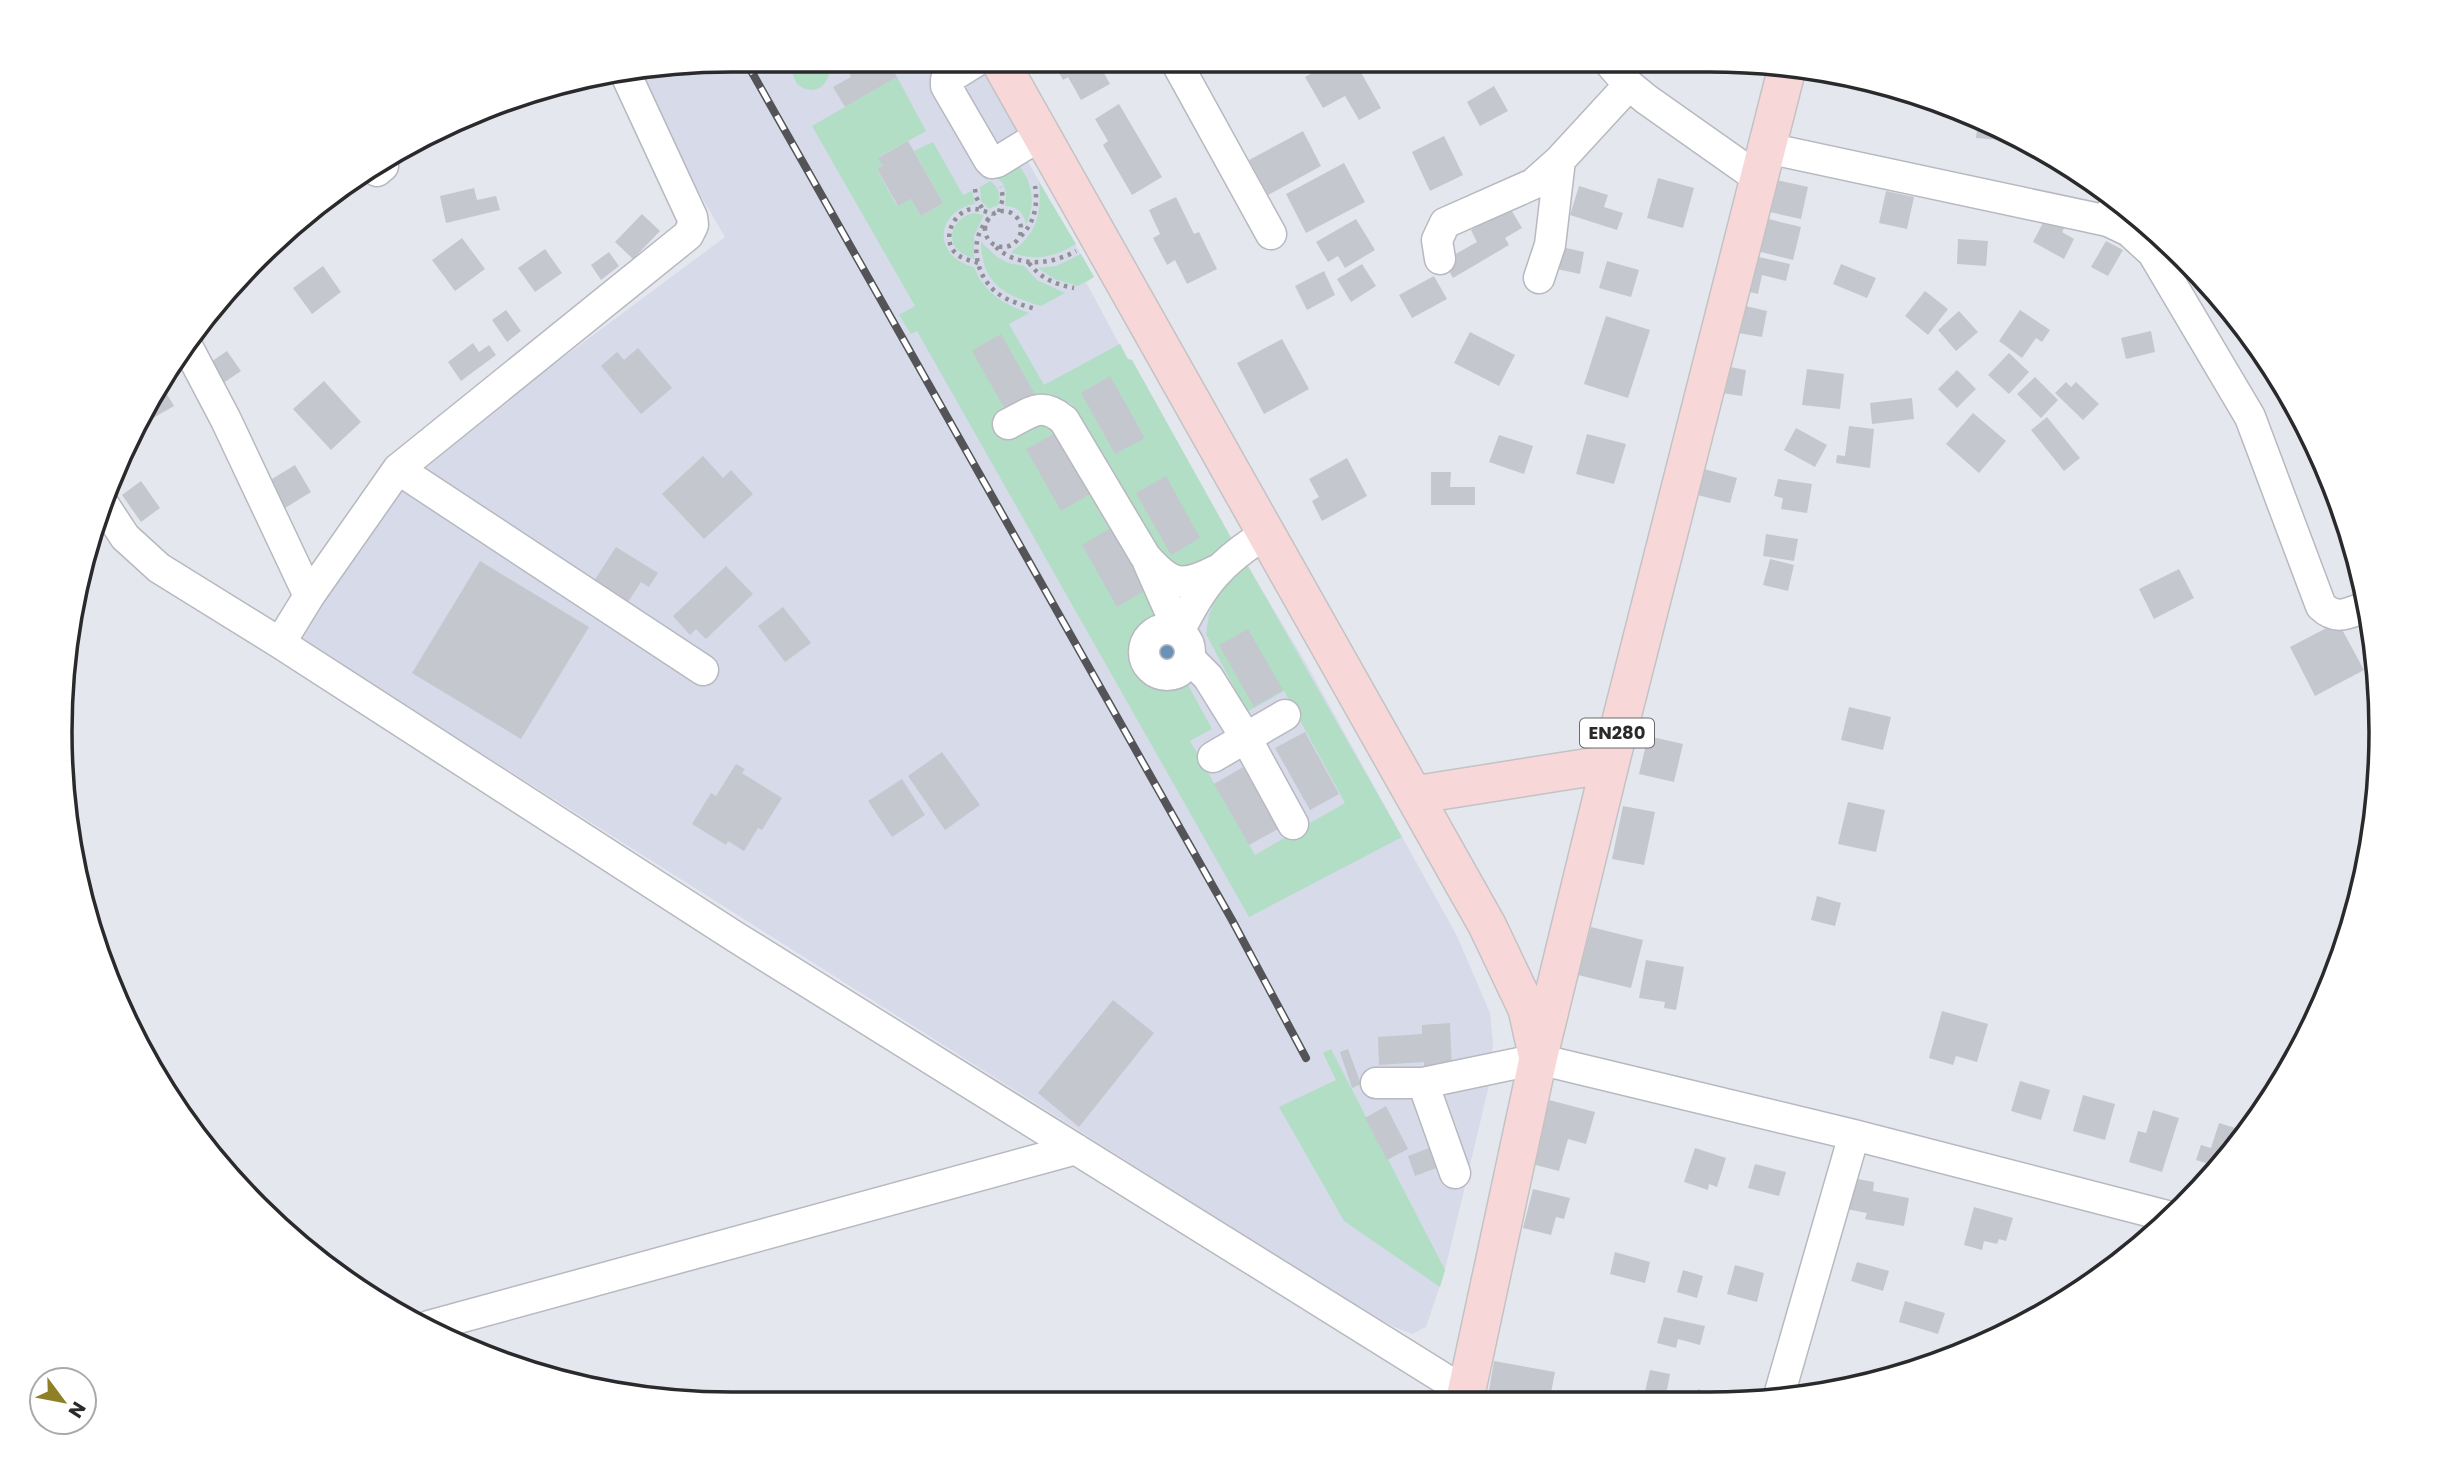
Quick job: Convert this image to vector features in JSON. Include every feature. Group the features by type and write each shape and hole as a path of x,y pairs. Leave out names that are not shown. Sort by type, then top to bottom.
{"main road":[{"path":"1006,72 1487,925 1527,1009 1538,1059"},
{"name":"EN280","path":"1467,1392 1538,1059 1785,76"},
{"path":"1414,795 1610,764"}],"street":[{"path":"959,72 946,80 946,86 992,163 998,162 1041,135"},
{"path":"1182,72 1271,234"},
{"path":"1618,72 1629,85 1763,163 2112,211 2153,253 2250,417 2321,606 2338,616 2358,610"},
{"path":"280,643 309,596 398,469 688,235 692,217 628,80"},
{"path":"1440,259 1437,240 1445,223 1525,188 1560,160 1629,85"},
{"path":"1539,278 1550,245 1560,160"},
{"path":"191,354 226,420 309,596"},
{"path":"1008,424 1039,409 1048,409 1064,420 1145,556 1184,645 1208,677 1246,738 1293,824"},
{"path":"398,469 704,670"},
{"path":"109,513 125,537 159,568 734,936 1076,1149 1457,1392"},
{"path":"1184,645 1192,607 1217,570 1238,550 1267,533"},
{"path":"1145,556 1161,575 1178,583 1195,581 1217,570"},
{"path":"1213,757 1285,715"},
{"path":"1376,1083 1423,1083 1538,1059 1854,1135 2159,1214"},
{"path":"1423,1083 1455,1173"},
{"path":"1781,1388 1854,1135"},
{"path":"439,1323 1076,1149"}],"path":[{"path":"993,244 1004,247 1015,243 1032,221 1036,207 1033,176"},
{"path":"999,183 1003,198 986,224 986,235 993,244 1013,259 1029,262 1054,260 1078,249"},
{"path":"975,189 976,197 984,211"},
{"path":"978,263 951,249 951,229 956,218 965,211 974,209 994,215 1011,213 1019,221 1021,233 1018,239"},
{"path":"994,215 978,232 978,263 988,285 997,293 1036,309"},
{"path":"1029,262 1035,272 1045,279 1074,288"}],"shaded area":[{"path":"732,72 987,72 1034,155 1027,160 1094,277 1086,282 1127,359 1132,360 1234,543 1307,665 1457,936 1490,1013 1493,1043 1489,1085 1445,1270 1426,1327 1412,1334 1392,1326 1344,1298 299,638 416,467 725,237 633,79"}],"green space":[{"path":"792,73 829,74 821,87 812,90 797,84"},
{"path":"897,77 926,131 879,157 883,166 877,170 897,206 911,199 921,216 943,203 914,151 933,142 963,195 972,191 975,204 952,215 946,224 945,245 960,262 974,267 989,291 1011,306 1029,313 1009,324 1044,385 1120,344 1128,359 1132,360 1234,543 1201,563 1184,567 1165,563 1072,404 1050,394 1002,420 1049,425 1162,616 1146,627 1136,640 1134,666 1141,677 1153,684 1168,687 1187,683 1212,729 1190,741 1255,855 1345,803 1284,691 1247,712 1206,634 1209,615 1225,576 1244,559 1402,837 1249,917 917,331 911,334 899,315 915,306 812,126"},
{"path":"1018,165 1030,186 1032,201 1026,225 1019,211 1005,206 1005,190 996,177"},
{"path":"990,181 997,189 999,198 998,205 989,209 981,201 980,187"},
{"path":"1039,182 1076,244 1052,255 1028,257 1011,252 1027,238 1036,222 1040,203"},
{"path":"974,213 984,215 974,236 974,259 955,247 952,235 959,220"},
{"path":"981,242 997,257 1008,263 1024,266 1037,280 1065,293 1041,306 1006,292 991,278 986,269"},
{"path":"1081,254 1094,277 1078,286 1054,279 1038,268 1056,266"},
{"path":"1331,1049 1445,1270 1440,1287 1344,1221 1279,1107 1336,1080 1323,1053"}],"water":[{"path":"1167,641 1175,645 1179,653 1175,661 1167,665 1159,661 1155,653 1159,645"}],"building":[{"path":"848,72 894,72 897,77 845,107 833,87 851,77"},
{"path":"1059,72 1104,72 1110,84 1081,100 1068,77 1063,80"},
{"path":"1314,72 1361,72 1381,108 1359,120 1345,96 1323,108 1305,77"},
{"path":"1494,86 1508,111 1480,126 1467,102"},
{"path":"1119,104 1162,177 1132,195 1103,145 1108,141 1095,119"},
{"path":"1977,129 2001,140 1976,138"},
{"path":"1303,131 1321,166 1268,195 1249,160"},
{"path":"1444,136 1463,175 1430,191 1412,152"},
{"path":"908,141 943,203 921,216 911,199 898,206 877,169 883,166 878,158"},
{"path":"1344,163 1365,202 1306,233 1286,194"},
{"path":"1658,178 1694,188 1683,228 1647,218"},
{"path":"1772,179 1808,187 1801,219 1765,211"},
{"path":"1579,186 1608,195 1604,207 1623,213 1617,230 1570,215"},
{"path":"474,188 477,200 496,196 500,210 446,223 440,196"},
{"path":"1886,191 1914,197 1907,229 1879,223"},
{"path":"1176,197 1194,234 1199,232 1217,269 1187,284 1175,260 1167,265 1153,238 1160,234 1149,210"},
{"path":"1510,208 1522,228 1505,238 1509,245 1453,278 1443,261 1477,242 1471,230"},
{"path":"642,214 660,231 633,259 615,242"},
{"path":"2047,215 2066,225 2062,232 2074,239 2064,259 2033,242"},
{"path":"1756,216 1801,227 1793,260 1749,249"},
{"path":"1356,219 1375,250 1345,268 1338,256 1328,262 1316,242"},
{"path":"462,238 485,269 455,291 432,260"},
{"path":"1958,239 1988,241 1986,266 1957,264"},
{"path":"2106,241 2123,250 2108,276 2091,267"},
{"path":"1557,246 1584,252 1580,274 1552,268"},
{"path":"545,249 562,273 535,292 518,268"},
{"path":"609,252 619,266 601,280 591,265"},
{"path":"1750,255 1790,264 1786,281 1762,275 1758,294 1742,290"},
{"path":"1607,261 1639,270 1631,297 1599,288"},
{"path":"1362,264 1376,286 1351,302 1337,279"},
{"path":"1841,264 1876,278 1867,298 1833,284"},
{"path":"323,266 341,292 312,314 293,288"},
{"path":"1324,271 1335,295 1307,310 1295,286"},
{"path":"1434,276 1447,299 1412,318 1399,295"},
{"path":"1925,291 1948,309 1928,335 1905,316"},
{"path":"1737,304 1767,311 1762,337 1732,332"},
{"path":"506,310 521,331 507,342 492,320"},
{"path":"2020,310 2050,330 2042,342 2036,338 2022,358 1999,341"},
{"path":"1959,311 1978,332 1956,351 1938,330"},
{"path":"1606,316 1650,330 1628,398 1584,384"},
{"path":"2151,331 2155,352 2126,359 2121,338"},
{"path":"1470,332 1515,355 1499,386 1454,363"},
{"path":"1001,334 1036,396 1007,413 972,351"},
{"path":"1282,339 1309,389 1264,414 1237,363"},
{"path":"473,343 479,352 489,345 496,355 461,381 448,362"},
{"path":"638,348 672,388 641,414 601,366 617,352 624,360"},
{"path":"227,351 241,371 219,386 205,366"},
{"path":"2009,353 2029,372 2009,394 1988,375"},
{"path":"1714,364 1746,370 1742,396 1709,391"},
{"path":"1807,369 1844,374 1840,409 1802,405"},
{"path":"1957,370 1976,389 1957,408 1938,389"},
{"path":"1110,376 1145,438 1115,454 1081,393"},
{"path":"2035,377 2058,400 2041,418 2017,394"},
{"path":"324,381 361,422 331,450 293,409"},
{"path":"2066,382 2071,387 2076,382 2099,404 2083,420 2055,393"},
{"path":"166,393 174,406 151,419"},
{"path":"1912,398 1914,419 1872,424 1870,403"},
{"path":"1973,413 2006,441 1979,473 1946,444"},
{"path":"2047,417 2080,458 2064,471 2031,430"},
{"path":"1849,426 1874,429 1870,468 1836,463 1837,455 1845,456"},
{"path":"1796,428 1827,445 1815,467 1784,450"},
{"path":"1056,433 1090,494 1061,511 1026,449"},
{"path":"1587,434 1626,444 1614,484 1576,474"},
{"path":"1499,435 1533,446 1524,474 1489,462"},
{"path":"703,456 723,478 731,470 753,494 704,539 662,494"},
{"path":"1347,458 1367,496 1322,521 1312,501 1319,497 1309,479"},
{"path":"295,465 311,492 269,518 252,491"},
{"path":"1704,469 1737,478 1730,503 1697,495"},
{"path":"1431,472 1451,472 1450,487 1475,487 1475,505 1431,505"},
{"path":"1166,476 1200,538 1171,555 1136,493"},
{"path":"1778,479 1812,484 1807,513 1781,509 1783,498 1774,496"},
{"path":"141,481 160,508 141,522 122,495"},
{"path":"1111,528 1146,590 1117,607 1082,545"},
{"path":"1766,534 1798,539 1794,561 1763,556"},
{"path":"616,547 658,573 649,587 641,582 628,602 594,581"},
{"path":"1770,559 1794,565 1788,591 1763,585"},
{"path":"480,561 589,627 521,739 412,673"},
{"path":"726,566 753,594 706,639 696,629 690,635 673,616"},
{"path":"2179,569 2194,598 2154,619 2139,589"},
{"path":"783,607 811,643 785,662 758,626"},
{"path":"2338,622 2364,670 2315,696 2290,647"},
{"path":"1248,629 1283,690 1254,707 1219,645"},
{"path":"1849,707 1891,717 1883,750 1841,740"},
{"path":"1305,732 1339,794 1310,810 1275,748"},
{"path":"1648,736 1683,744 1674,782 1639,774"},
{"path":"942,752 980,805 945,830 908,776"},
{"path":"736,764 745,769 742,773 782,798 762,830 758,828 744,851 728,841 726,845 692,824 711,793 716,796"},
{"path":"1243,767 1278,829 1249,845 1214,784"},
{"path":"902,779 925,815 892,837 868,801"},
{"path":"1848,802 1885,810 1876,852 1838,844"},
{"path":"1623,806 1655,812 1644,865 1612,859"},
{"path":"1817,896 1841,903 1835,926 1811,920"},
{"path":"1591,927 1643,940 1631,988 1578,975"},
{"path":"1646,960 1684,967 1676,1010 1664,1008 1665,1002 1639,998"},
{"path":"1113,1000 1154,1033 1079,1127 1038,1093"},
{"path":"1942,1011 1988,1024 1977,1062 1956,1056 1953,1065 1929,1058"},
{"path":"1450,1023 1452,1069 1424,1071 1424,1062 1379,1065 1378,1037 1422,1034 1422,1025"},
{"path":"1348,1049 1361,1084 1352,1088 1340,1052"},
{"path":"2020,1081 2050,1090 2041,1120 2011,1111"},
{"path":"2083,1095 2115,1104 2105,1140 2073,1131"},
{"path":"1549,1100 1595,1112 1586,1144 1568,1139 1559,1171 1532,1164"},
{"path":"1386,1106 1408,1149 1387,1160 1365,1118"},
{"path":"2153,1110 2179,1118 2162,1172 2129,1162 2138,1131 2146,1133"},
{"path":"2219,1123 2237,1129 2208,1164 2196,1160 2201,1145 2211,1148"},
{"path":"1432,1147 1439,1167 1415,1176 1408,1156"},
{"path":"1695,1148 1726,1158 1717,1187 1709,1184 1708,1190 1684,1182"},
{"path":"1755,1164 1786,1172 1779,1196 1748,1188"},
{"path":"1841,1176 1874,1182 1873,1191 1909,1198 1904,1226 1865,1219 1867,1213 1836,1207"},
{"path":"1533,1189 1570,1198 1564,1219 1556,1217 1551,1235 1523,1228"},
{"path":"1974,1207 2013,1218 2006,1241 1999,1239 1997,1244 1984,1241 1982,1250 1964,1245"},
{"path":"1615,1252 1650,1262 1645,1283 1610,1274"},
{"path":"1857,1262 1889,1271 1883,1291 1851,1281"},
{"path":"1735,1265 1764,1273 1757,1302 1727,1294"},
{"path":"1683,1270 1703,1276 1697,1298 1677,1292"},
{"path":"1905,1301 1945,1313 1938,1334 1899,1322"},
{"path":"1664,1317 1705,1326 1700,1345 1678,1339 1676,1348 1657,1343"},
{"path":"1494,1361 1555,1372 1551,1392 1489,1392"},
{"path":"1650,1370 1670,1374 1667,1392 1645,1392"}],"railway":[{"path":"752,72 1232,920 1306,1058"}]}
